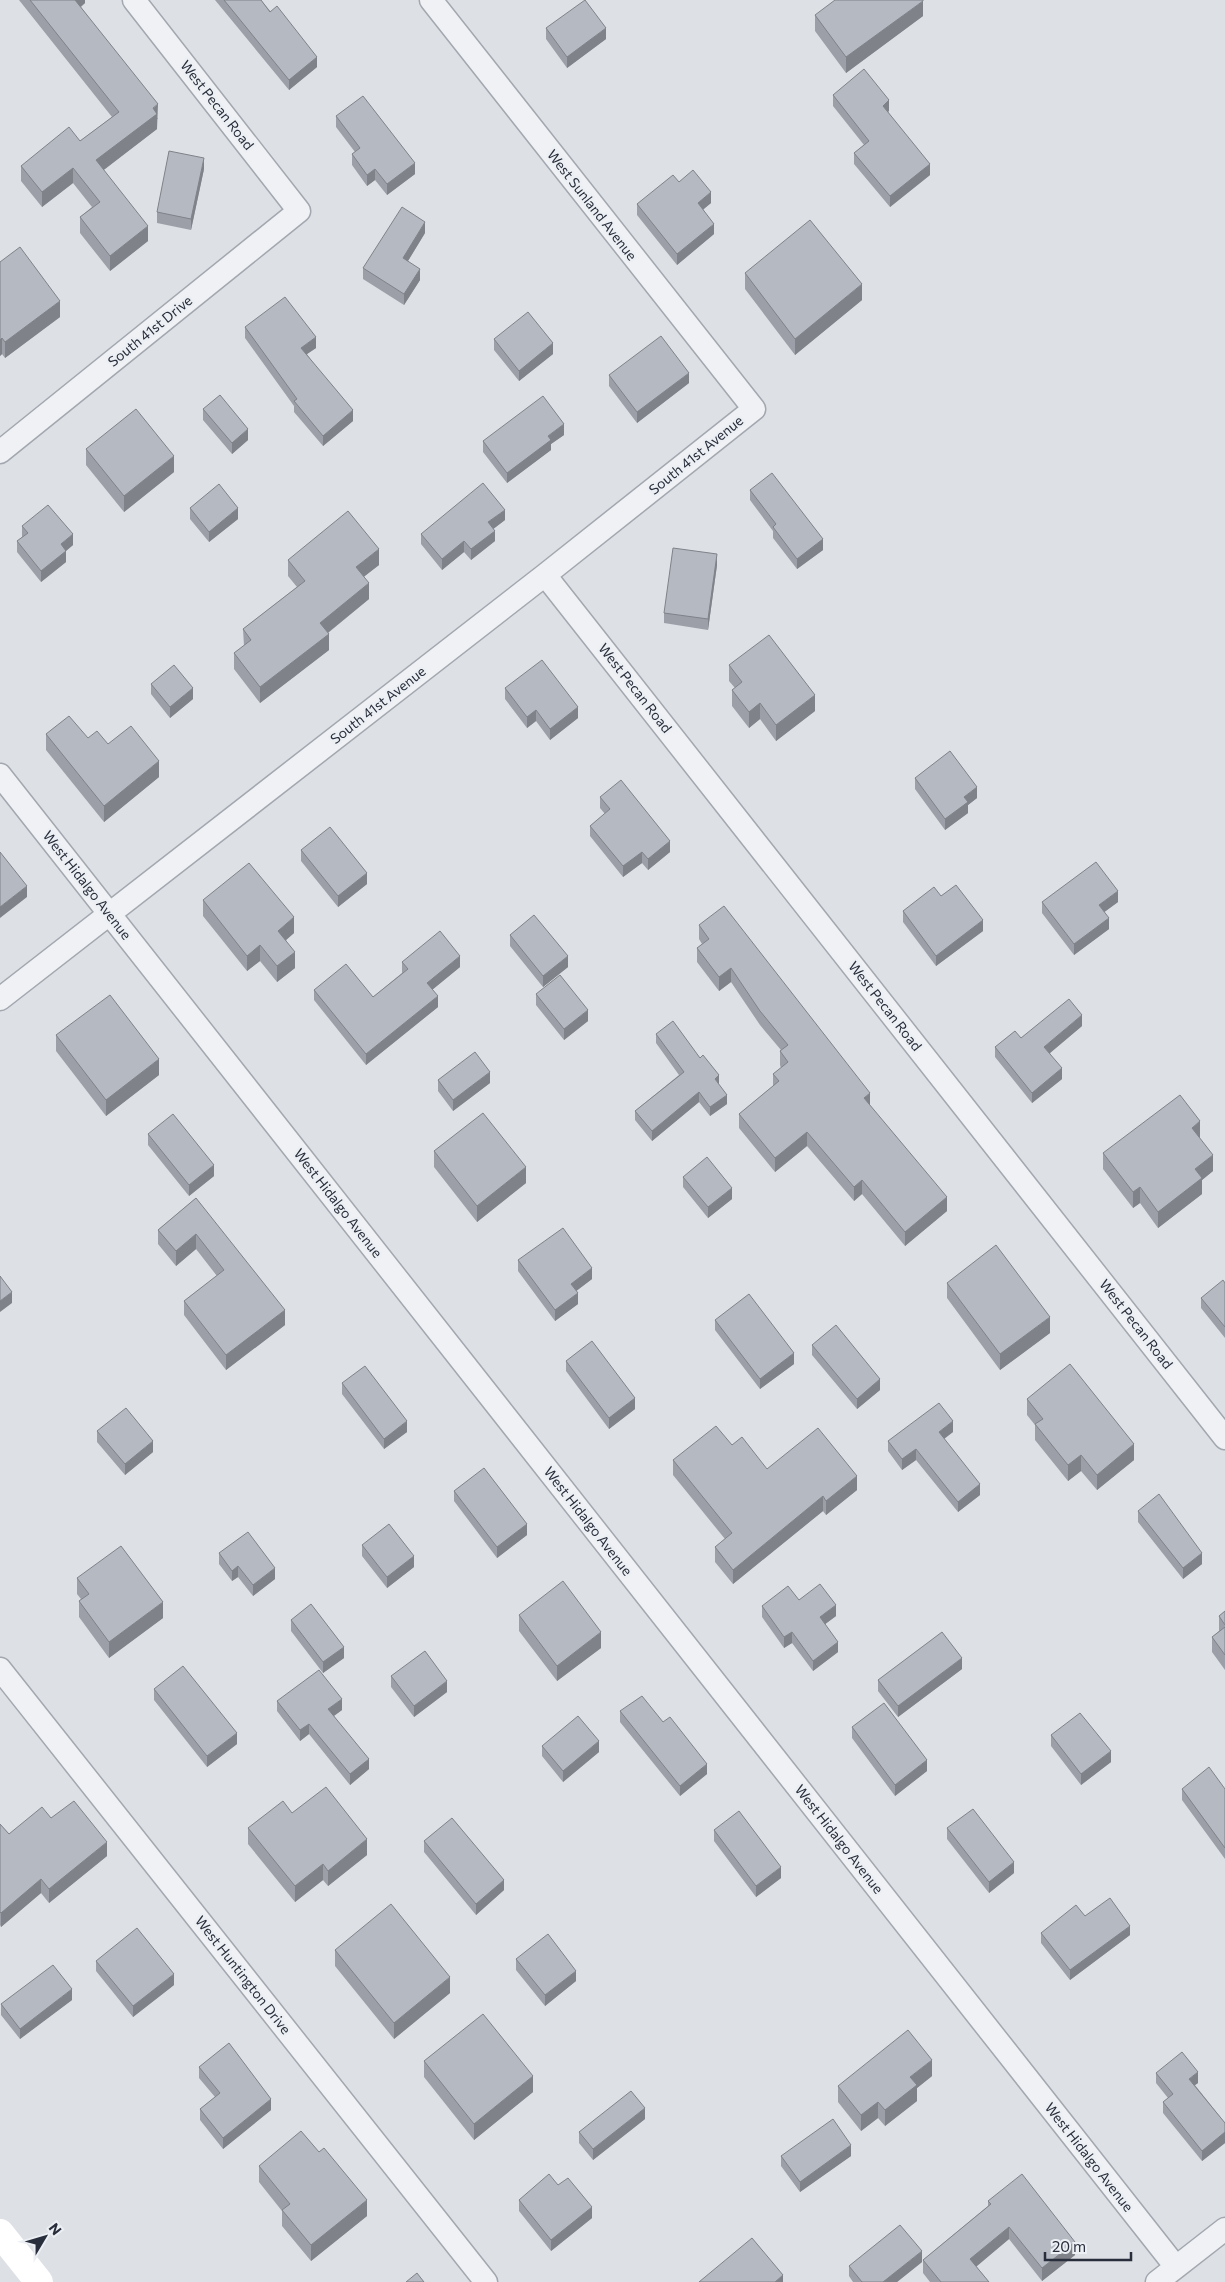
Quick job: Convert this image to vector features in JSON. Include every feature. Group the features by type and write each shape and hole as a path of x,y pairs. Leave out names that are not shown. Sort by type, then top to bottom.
{"main road":[{"path":"0,2233 39,2282"}],"street":[{"name":"West Pecan Road","path":"134,0 299,210"},
{"name":"West Sunland Avenue","path":"431,0 754,408"},
{"name":"South 41st Drive","path":"0,452 299,210"},
{"name":"South 41st Avenue","path":"0,999 546,575 754,408"},
{"name":"West Pecan Road","path":"546,575 1225,1438"},
{"name":"West Hidalgo Avenue","path":"0,775 1176,2267"},
{"name":"West Huntington Drive","path":"0,1669 486,2282"},
{"path":"1157,2282 1225,2229"}],"building":[{"path":"30,0 75,0 158,104 153,108 157,114 96,160 148,226 110,256 80,217 100,202 73,168 42,192 21,166 69,127 80,141 119,112"},
{"path":"224,0 261,0 270,12 277,6 317,57 289,80"},
{"path":"585,0 606,28 567,57 546,28"},
{"path":"835,0 923,1 846,57 815,15"},
{"path":"864,69 889,100 883,106 930,164 890,196 854,153 869,141 833,95"},
{"path":"363,96 415,163 387,184 375,169 367,175 352,154 360,148 336,116"},
{"path":"169,151 204,158 191,219 157,212"},
{"path":"693,170 711,192 698,203 714,224 677,254 637,204 673,175 679,182"},
{"path":"402,207 425,222 403,258 420,269 404,294 363,268"},
{"path":"810,220 862,284 795,339 745,273"},
{"path":"20,247 60,301 5,342 2,338 0,340 0,262"},
{"path":"285,297 316,337 301,348 353,410 323,436 294,401 297,399 245,327"},
{"path":"528,312 553,343 519,371 494,339"},
{"path":"661,336 689,373 637,412 609,375"},
{"path":"220,395 248,429 232,443 203,409"},
{"path":"543,396 564,424 548,436 551,440 507,473 483,441"},
{"path":"136,409 174,456 124,496 86,449"},
{"path":"772,473 823,539 797,559 773,527 776,524 750,490"},
{"path":"483,483 505,510 488,522 495,531 471,549 464,541 442,559 421,534"},
{"path":"219,484 238,508 209,532 190,508"},
{"path":"48,505 73,534 61,544 66,551 41,571 17,541 28,533 22,526"},
{"path":"348,511 379,549 356,567 369,583 320,623 329,634 260,687 234,653 251,640 243,629 305,581 288,560"},
{"path":"673,548 717,554 708,619 664,613"},
{"path":"769,635 815,695 776,725 760,703 749,712 732,690 742,682 729,665"},
{"path":"542,660 578,707 550,729 536,710 527,717 505,688"},
{"path":"174,665 193,688 170,707 151,684"},
{"path":"69,716 88,738 97,731 108,744 131,726 159,761 104,806 46,734"},
{"path":"950,751 977,787 964,797 968,802 945,819 915,778"},
{"path":"621,780 670,841 648,859 642,852 623,866 590,826 610,809 600,797"},
{"path":"330,827 367,873 338,896 301,850"},
{"path":"0,852 27,886 0,907"},
{"path":"1096,862 1118,891 1099,905 1109,918 1074,944 1042,902"},
{"path":"249,863 294,917 278,931 295,952 277,966 260,945 247,956 203,900"},
{"path":"956,885 983,920 936,956 903,911 934,887 941,896"},
{"path":"724,906 870,1093 864,1098 947,1197 905,1232 862,1180 854,1187 807,1132 775,1158 739,1114 779,1081 773,1074 788,1062 780,1051 788,1045 760,1011 731,968 719,977 697,948 709,939 699,925"},
{"path":"534,915 568,956 543,976 510,935"},
{"path":"440,931 460,956 427,983 438,996 366,1054 314,990 346,964 373,997 408,969 402,962"},
{"path":"560,975 588,1010 564,1029 536,994"},
{"path":"110,995 159,1059 106,1100 56,1035"},
{"path":"1069,999 1082,1015 1044,1047 1062,1068 1032,1093 995,1047 1015,1031 1021,1038"},
{"path":"673,1021 700,1058 703,1055 719,1075 715,1079 727,1095 710,1107 699,1092 652,1131 635,1111 684,1072 656,1034"},
{"path":"475,1052 490,1072 453,1100 438,1080"},
{"path":"1180,1095 1200,1121 1192,1128 1213,1155 1195,1169 1202,1178 1158,1212 1140,1187 1133,1192 1103,1153"},
{"path":"483,1113 526,1167 477,1206 434,1151"},
{"path":"173,1114 214,1165 189,1185 148,1134"},
{"path":"707,1157 732,1188 708,1207 683,1177"},
{"path":"196,1198 285,1310 226,1355 184,1301 224,1270 196,1234 176,1251 158,1230"},
{"path":"563,1228 592,1268 571,1284 578,1293 555,1310 518,1260"},
{"path":"996,1245 1050,1317 1000,1354 947,1283"},
{"path":"0,1276 12,1292 0,1301"},
{"path":"1223,1280 1225,1283 1225,1327 1201,1298"},
{"path":"749,1294 794,1353 760,1379 715,1320"},
{"path":"836,1325 880,1379 857,1399 812,1345"},
{"path":"592,1341 635,1398 609,1418 566,1361"},
{"path":"1070,1364 1134,1444 1097,1475 1081,1455 1068,1465 1035,1424 1043,1419 1027,1399"},
{"path":"365,1366 407,1421 384,1439 342,1383"},
{"path":"939,1403 953,1421 939,1432 980,1484 958,1502 916,1449 902,1459 888,1441"},
{"path":"126,1408 153,1441 125,1464 97,1431"},
{"path":"716,1426 732,1445 742,1437 767,1469 818,1428 857,1476 826,1501 823,1496 733,1570 715,1547 732,1533 673,1460"},
{"path":"484,1468 527,1524 497,1547 454,1491"},
{"path":"1159,1494 1202,1553 1183,1568 1138,1511"},
{"path":"389,1524 414,1556 387,1577 362,1545"},
{"path":"248,1532 275,1568 253,1585 238,1566 232,1571 219,1553"},
{"path":"121,1546 163,1602 109,1642 79,1601 89,1594 77,1578"},
{"path":"563,1581 601,1632 557,1666 519,1615"},
{"path":"820,1584 836,1605 820,1617 838,1642 813,1661 792,1632 784,1637 762,1606 788,1586 799,1600"},
{"path":"311,1604 344,1647 323,1662 291,1620"},
{"path":"1225,1611 1225,1625 1219,1616"},
{"path":"1225,1627 1225,1655 1212,1637"},
{"path":"942,1632 962,1658 898,1706 878,1680"},
{"path":"425,1651 447,1681 414,1706 391,1676"},
{"path":"183,1666 237,1733 207,1756 154,1689"},
{"path":"319,1670 342,1699 328,1709 369,1759 350,1774 309,1724 300,1730 277,1701"},
{"path":"642,1696 663,1722 670,1717 707,1764 680,1786 620,1711"},
{"path":"884,1703 927,1760 895,1785 852,1727"},
{"path":"1080,1713 1111,1751 1081,1774 1051,1735"},
{"path":"578,1716 599,1741 563,1771 542,1746"},
{"path":"1209,1767 1225,1789 1225,1848 1182,1789"},
{"path":"326,1787 367,1839 328,1871 323,1864 295,1886 248,1828 283,1801 292,1813"},
{"path":"74,1801 107,1842 49,1889 41,1879 1,1913 0,1824 9,1834 42,1807 51,1818"},
{"path":"973,1809 1014,1862 989,1882 947,1828"},
{"path":"739,1811 781,1867 756,1886 714,1830"},
{"path":"452,1818 504,1880 476,1904 424,1841"},
{"path":"1110,1898 1130,1926 1070,1970 1041,1933 1076,1905 1085,1916"},
{"path":"391,1904 450,1977 394,2023 335,1950"},
{"path":"137,1928 174,1974 133,2006 96,1961"},
{"path":"548,1934 576,1971 545,1995 516,1959"},
{"path":"53,1965 72,1989 20,2029 1,2004"},
{"path":"483,2014 533,2076 474,2124 424,2061"},
{"path":"908,2030 932,2060 910,2077 917,2085 885,2110 878,2102 861,2115 838,2086"},
{"path":"229,2043 271,2099 223,2138 200,2109 220,2093 199,2067"},
{"path":"1182,2052 1198,2072 1189,2079 1225,2123 1225,2132 1202,2151 1163,2102 1173,2094 1156,2073"},
{"path":"631,2091 645,2108 593,2149 579,2132"},
{"path":"833,2119 851,2145 800,2182 781,2156"},
{"path":"301,2131 319,2152 324,2148 367,2200 311,2245 282,2210 290,2204 259,2166"},
{"path":"549,2174 558,2185 568,2178 592,2207 551,2240 519,2200"},
{"path":"1022,2174 1075,2242 1042,2268 1009,2227 970,2259 989,2282 941,2282 923,2260 991,2204 988,2201"},
{"path":"900,2225 922,2251 883,2282 862,2282 849,2266"},
{"path":"752,2238 783,2275 775,2282 699,2282"},
{"path":"417,2273 424,2282 406,2282"}]}
